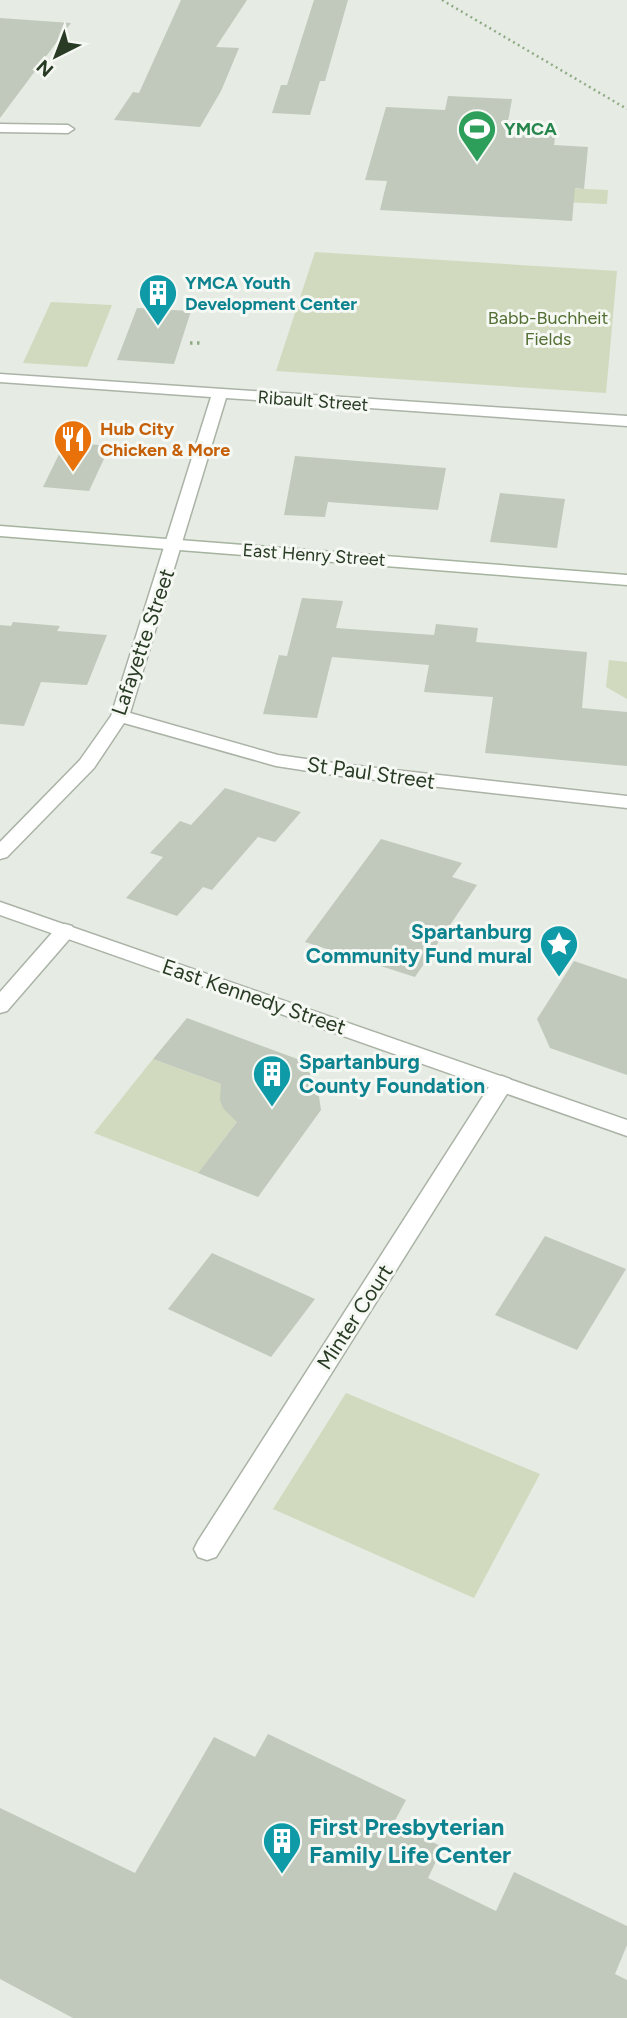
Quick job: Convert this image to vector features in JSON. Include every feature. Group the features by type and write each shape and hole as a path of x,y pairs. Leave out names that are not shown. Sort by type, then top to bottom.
{"street":[{"path":"0,128 68,129"},
{"name":"Ribault Street","path":"0,378 627,421"},
{"name":"Lafayette Street","path":"0,853 87,764 120,716 219,395"},
{"name":"East Henry Street","path":"0,531 627,580"},
{"name":"St Paul Street","path":"120,716 276,760 341,771 627,803"},
{"name":"East Kennedy Street","path":"0,908 627,1128"},
{"path":"0,1006 65,931"},
{"name":"Minter Court","path":"207,1549 502,1084"}],"path":[{"path":"442,0 627,108"},
{"path":"190,343 201,343"}],"green space":[{"path":"565,188 608,190 607,204 563,202"},
{"name":"Babb-Buchheit Fields","path":"315,252 617,271 606,393 276,371"},
{"path":"51,302 112,305 87,367 23,363"},
{"path":"609,660 627,662 627,699 606,687"},
{"path":"153,1059 226,1086 240,1118 198,1173 94,1133"},
{"path":"346,1393 540,1474 474,1598 273,1509"}],"building":[{"path":"181,0 247,0 216,47 239,48 221,91 200,127 114,120 133,92 139,93"},
{"path":"314,0 348,0 325,81 320,81 310,115 272,113 281,85 287,85"},
{"path":"0,18 71,23 0,118"},
{"path":"448,96 512,99 507,127 556,129 554,145 588,147 584,189 575,188 572,221 380,210 387,181 365,180 386,107 445,110"},
{"name":"YMCA Youth Development Center","path":"137,308 191,311 174,364 117,360"},
{"path":"65,442 110,446 89,491 43,487"},
{"path":"295,456 446,468 438,510 328,502 325,517 284,515"},
{"path":"500,493 565,499 557,548 490,542"},
{"path":"302,598 343,601 336,628 434,635 436,624 478,628 476,642 587,652 582,708 627,712 627,766 485,753 493,697 424,692 429,665 332,657 317,718 263,714 279,655 287,656"},
{"path":"13,622 60,626 57,631 107,635 87,685 41,682 24,726 0,724 0,625 11,626"},
{"path":"225,788 301,812 275,842 258,837 212,890 203,887 177,916 126,898 163,857 150,853 180,821 191,825"},
{"path":"381,839 462,863 452,877 477,885 415,977 305,942"},
{"path":"574,961 627,979 627,1075 550,1048 537,1019"},
{"name":"Spartanburg County Foundation","path":"187,1018 300,1060 317,1083 321,1110 258,1197 198,1173 237,1122 223,1108 220,1100 221,1084 153,1059"},
{"path":"545,1236 626,1269 577,1350 495,1315"},
{"path":"212,1253 315,1299 271,1357 168,1309"},
{"name":"First Presbyterian Family Life Center","path":"268,1734 406,1800 393,1824 443,1847 428,1878 496,1911 514,1872 627,1926 627,1945 615,1974 627,1980 627,2018 73,2018 0,1979 0,1808 135,1873 214,1737 255,1757"}],"place":[{"name":"YMCA","path":"477,163"},
{"name":"YMCA Youth Development Center","path":"158,327"},
{"name":"Hub City Chicken & More","path":"73,473"},
{"name":"Spartanburg Community Fund mural","path":"559,978"},
{"name":"Spartanburg County Foundation","path":"272,1108"},
{"name":"First Presbyterian Family Life Center","path":"282,1875"}]}
